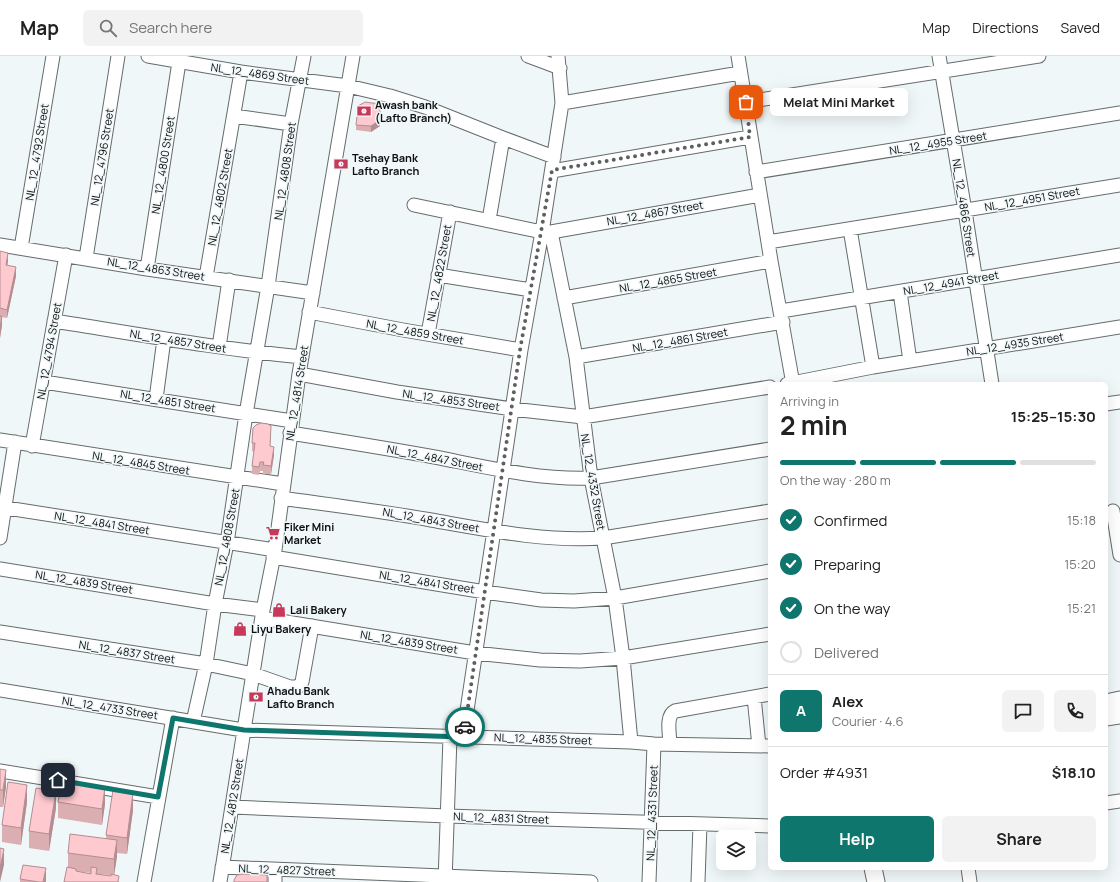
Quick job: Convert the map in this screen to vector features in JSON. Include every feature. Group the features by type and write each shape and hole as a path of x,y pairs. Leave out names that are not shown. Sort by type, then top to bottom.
{"main road":[{"path":"1108,702 1120,700"},
{"path":"1108,717 1120,715"},
{"path":"873,870 876,882"},
{"path":"880,870 882,882"}],"street":[{"name":"NL_12_4792 Street","path":"21,248 52,56"},
{"name":"NL_12_4796 Street","path":"86,258 118,56"},
{"name":"NL_12_4869 Street","path":"148,56 241,72 348,86 390,96 425,106 554,157"},
{"name":"NL_12_4808 Street","path":"194,722 206,664 215,604 238,477 246,414 268,286 291,124 304,56"},
{"name":"NL_12_4814 Street","path":"244,730 262,614 274,554 291,427 309,312 353,56"},
{"path":"445,879 447,816 457,737 475,653 485,592 520,350 531,290 546,232 552,170 562,103 559,62 528,56"},
{"path":"738,56 750,137 782,317 791,382"},
{"name":"NL_12_4866 Street","path":"939,56 954,141 992,382"},
{"path":"746,102 1039,56"},
{"name":"NL_12_4800 Street","path":"147,269 179,62"},
{"name":"NL_12_4802 Street","path":"206,277 241,72"},
{"path":"562,103 740,73"},
{"name":"NL_12_4955 Street","path":"756,172 1120,113"},
{"path":"234,116 291,124"},
{"path":"552,170 750,137"},
{"path":"489,220 503,138"},
{"name":"NL_12_4951 Street","path":"768,242 1120,185"},
{"name":"NL_12_4867 Street","path":"414,205 546,232 760,194"},
{"name":"NL_12_4822 Street","path":"428,334 450,212"},
{"path":"850,229 873,367"},
{"name":"NL_12_4332 Street","path":"546,232 564,298 576,357 591,478 615,598 623,658 630,742"},
{"name":"NL_12_4863 Street","path":"0,245 147,269 313,293"},
{"name":"NL_12_4794 Street","path":"32,446 66,255"},
{"name":"NL_12_4941 Street","path":"782,317 861,297 900,292 1120,255"},
{"name":"NL_12_4865 Street","path":"564,298 771,261"},
{"path":"438,275 531,290"},
{"path":"219,347 229,280"},
{"path":"900,292 910,361"},
{"name":"NL_12_4859 Street","path":"309,312 520,350"},
{"name":"NL_12_4861 Street","path":"576,357 782,317"},
{"name":"NL_12_4857 Street","path":"54,321 256,353 302,357"},
{"name":"NL_12_4935 Street","path":"801,382 873,367 1120,327"},
{"path":"156,399 164,339"},
{"name":"NL_12_4853 Street","path":"299,374 397,392 512,409 583,417 768,387"},
{"name":"NL_12_4851 Street","path":"44,382 246,414 291,427"},
{"path":"1108,404 1120,402"},
{"name":"NL_12_4847 Street","path":"291,427 389,449 502,470 572,479 591,478 768,449"},
{"name":"NL_12_4845 Street","path":"0,440 283,484"},
{"path":"0,538 3,508 15,442"},
{"name":"NL_12_4843 Street","path":"281,498 381,511 531,537 579,540 603,538 768,511"},
{"name":"NL_12_4841 Street","path":"3,508 227,543 274,554 485,592 540,600 574,601 615,598 768,572"},
{"path":"1113,511 1120,555"},
{"name":"NL_12_4839 Street","path":"0,569 215,604 312,626 475,653 540,660 580,661 623,658 768,634"},
{"name":"NL_12_4837 Street","path":"0,632 206,664 253,674 290,687 298,688 302,682 312,626"},
{"name":"NL_12_4733 Street","path":"0,690 244,730"},
{"path":"670,744 669,717 671,713 675,711 768,694"},
{"path":"754,697 765,746"},
{"path":"144,882 173,718"},
{"name":"NL_12_4835 Street","path":"244,730 654,744 765,746"},
{"name":"NL_12_4812 Street","path":"220,882 244,730"},
{"name":"NL_12_4331 Street","path":"649,882 654,744"},
{"path":"0,771 158,797"},
{"path":"1108,803 1120,801"},
{"name":"NL_12_4831 Street","path":"232,807 447,816 768,826"},
{"path":"698,882 700,824"},
{"name":"NL_12_4827 Street","path":"222,867 275,876 591,882"},
{"path":"968,870 970,882"}],"building":[{"path":"365,102 380,104 380,120 371,126 356,125 358,106"},
{"path":"0,251 8,253 6,265 16,267 7,310 0,308"},
{"path":"0,316 2,316 0,329"},
{"path":"261,423 271,426 270,446 274,447 271,466 263,465 264,462 260,462 259,467 252,466 255,443 252,443 253,428"},
{"path":"0,769 6,770 3,790 0,790"},
{"path":"62,780 105,787 102,809 58,802"},
{"path":"8,782 27,785 21,828 2,825"},
{"path":"36,788 56,791 49,834 29,831"},
{"path":"113,790 133,793 127,838 106,835"},
{"path":"70,834 117,840 114,859 68,853"},
{"path":"0,848 4,849 0,868"},
{"path":"23,865 46,868 43,882 20,879"},
{"path":"67,867 76,869 76,871 91,874 91,867 97,868 96,874 111,876 111,874 119,876 118,882 64,882"},
{"path":"237,875 267,875 267,882 234,882"}],"way so far":[{"path":"465,727 520,350 552,170 750,137 746,102"}],"place":[{"name":"Melat Mini Market","path":"746,102"},
{"name":"Awash bank (Lafto Branch)","path":"364,111"},
{"name":"Tsehay Bank Lafto Branch","path":"341,164"},
{"name":"Fiker Mini Market","path":"273,533"},
{"name":"Lali Bakery","path":"279,610"},
{"name":"Liyu Bakery","path":"240,629"},
{"name":"Ahadu Bank Lafto Branch","path":"256,697"}],"route":[{"path":"58,780 158,797 173,718 244,730 463,737 465,727"}]}
